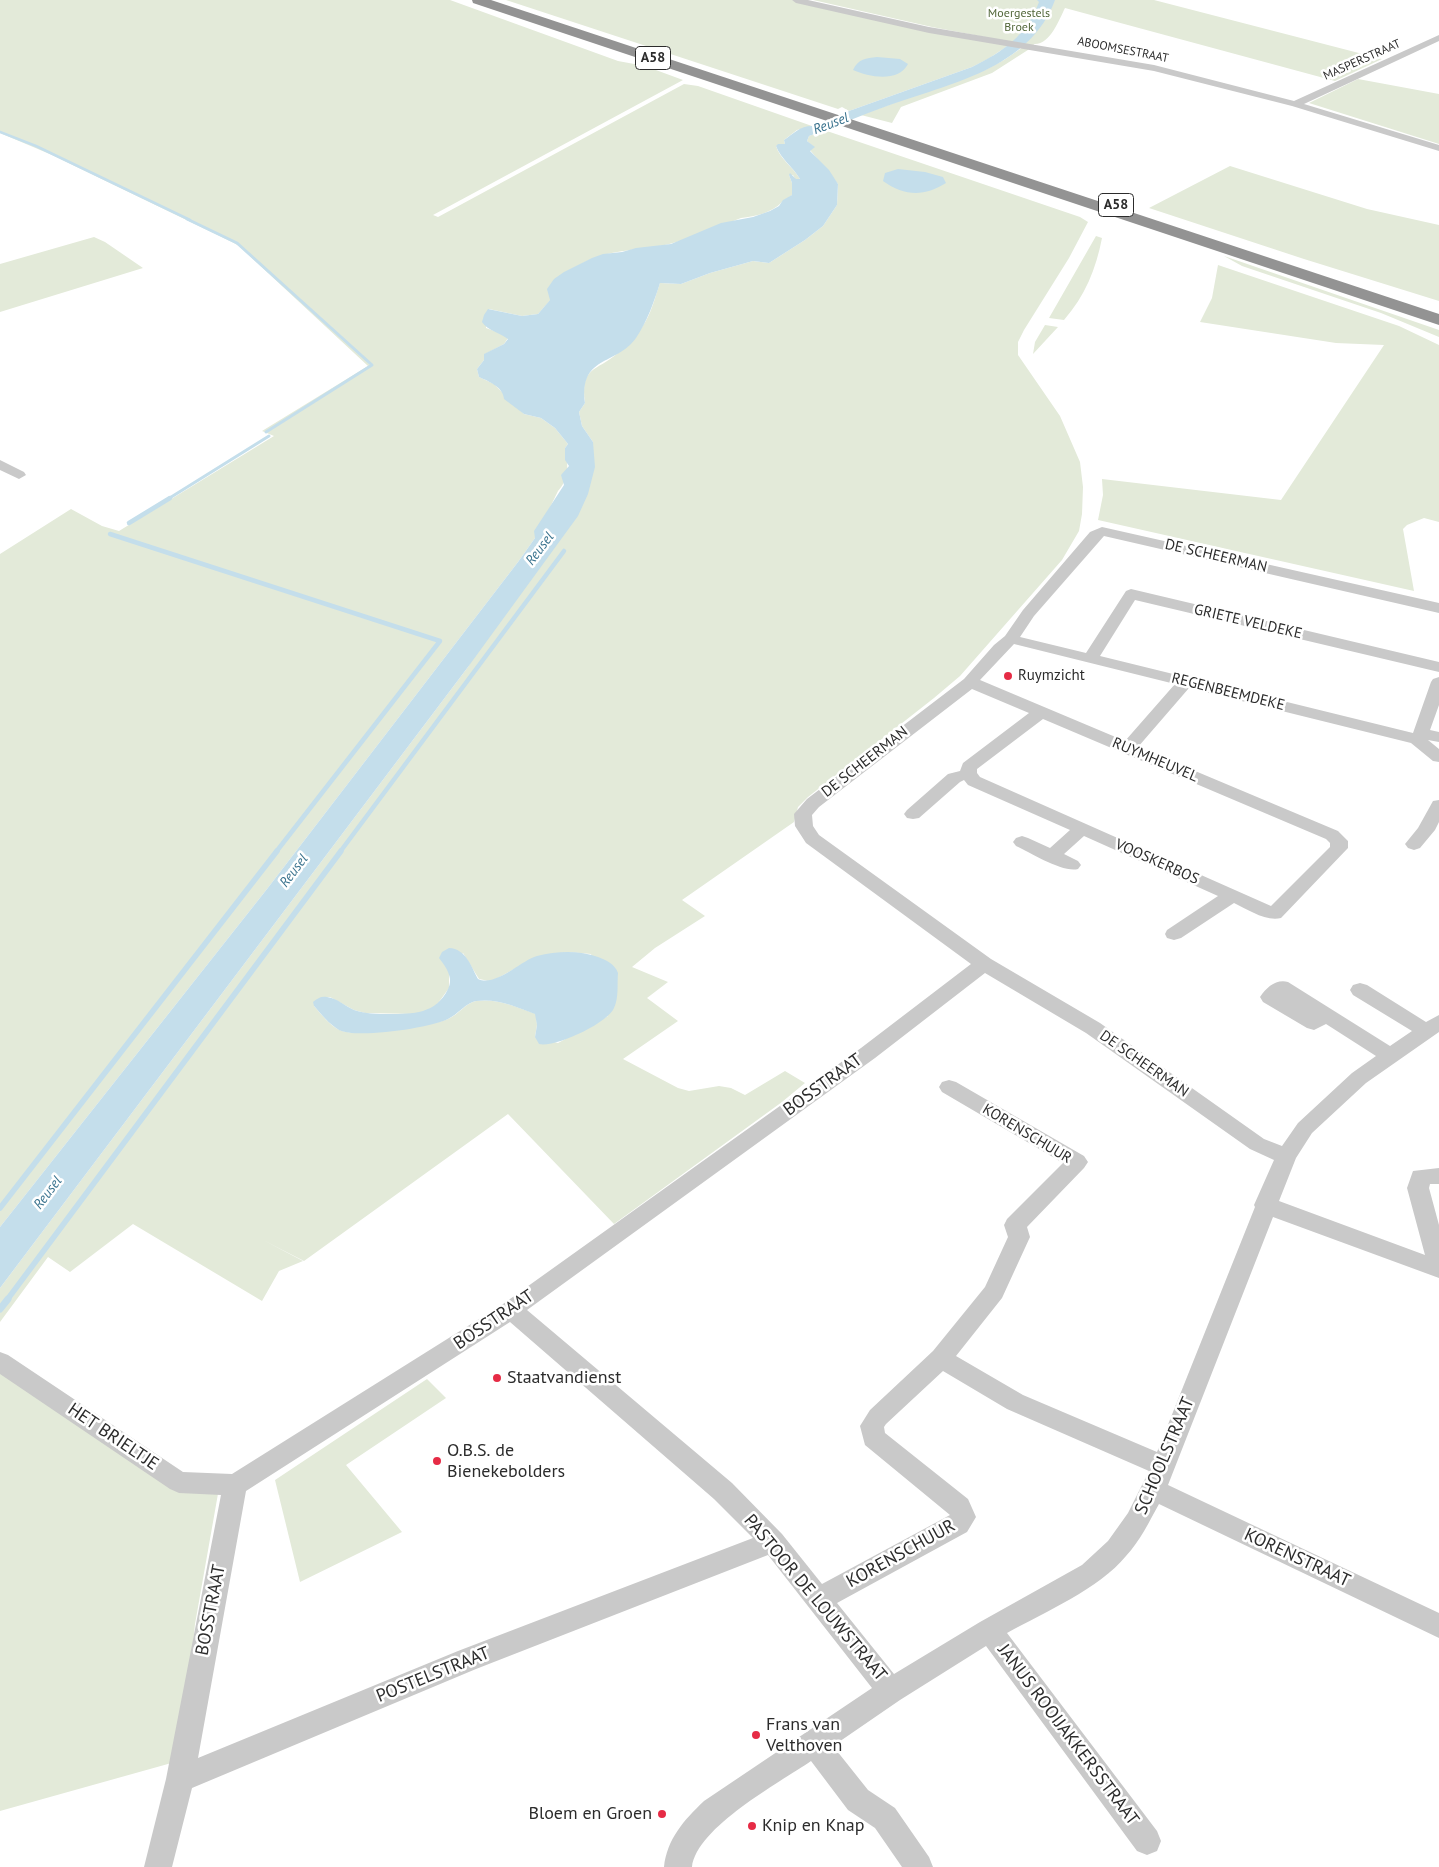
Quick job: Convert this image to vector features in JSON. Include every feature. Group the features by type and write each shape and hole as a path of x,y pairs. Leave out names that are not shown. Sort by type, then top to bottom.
{"highway":[{"name":"A58","path":"478,0 1439,312"},
{"name":"A58","path":"498,0 1439,321"},
{"name":"A58","path":"1274,257 1439,304"}],"street":[{"name":"ABOOMSESTRAAT","path":"796,0 920,28 1154,68 1295,104 1439,148"},
{"name":"MASPERSTRAAT","path":"1295,104 1439,38"},
{"path":"0,464 19,475"},
{"name":"DE SCHEERMAN","path":"1286,1156 1257,1144 1092,1028 984,964 812,839 804,826 803,814 812,803 970,682 1000,648 1012,638 1028,613 1054,581 1095,535 1102,531 1439,608"},
{"name":"GRIETE VELDEKE","path":"1091,658 1131,594 1439,667"},
{"name":"REGENBEEMDEKE","path":"1012,638 1419,736 1439,737"},
{"path":"1128,748 1186,681"},
{"name":"RUYMHEUVEL","path":"970,682 1332,835 1339,841"},
{"path":"1419,736 1439,682"},
{"path":"913,814 954,778 968,774 969,767 1041,712"},
{"name":"REGENBEEMDEKE","path":"1419,736 1439,757"},
{"name":"VOOSKERBOS","path":"968,774 974,781 1274,914 1339,848 1339,841"},
{"path":"1414,844 1426,830 1439,805"},
{"path":"1052,856 1081,829"},
{"path":"1022,842 1072,865"},
{"path":"1174,934 1232,896"},
{"name":"BOSSTRAAT","path":"180,1779 234,1484 272,1464 511,1310 860,1058 984,964"},
{"path":"1360,990 1432,1026"},
{"path":"1325,1014 1391,1056"},
{"name":"SCHOOLSTRAAT","path":"678,1863 690,1833 714,1811 891,1691 989,1630 1091,1573 1116,1549 1137,1521 1154,1490 1286,1156 1305,1128 1328,1106 1360,1078 1432,1026"},
{"name":"KORENSCHUUR","path":"819,1599 958,1524 964,1517 959,1507 874,1438 872,1426 878,1417 941,1358 994,1292 1019,1237 1015,1224 1077,1162 949,1087"},
{"path":"1430,1177 1418,1188 1439,1268"},
{"path":"1265,1206 1439,1268"},
{"name":"PASTOOR DE LOUWSTRAAT","path":"511,1310 723,1491 773,1542 891,1691"},
{"path":"941,1358 1016,1402 1164,1466"},
{"name":"HET BRIELTJE","path":"0,1362 179,1482 234,1484"},
{"name":"KORENSTRAAT","path":"1154,1490 1439,1626"},
{"name":"POSTELSTRAAT","path":"180,1779 466,1660 773,1542"},
{"name":"JANUS ROOIJAKKERSSTRAAT","path":"989,1630 1147,1841"},
{"path":"814,1743 858,1800 885,1818 919,1867"},
{"path":"158,1867 180,1779"}],"green space":[{"path":"0,0 450,0 618,61 645,66 683,80 433,215 438,217 684,84 698,86 812,126 797,130 784,140 785,144 776,146 780,155 800,179 795,179 793,175 789,175 792,183 792,195 773,209 758,215 741,218 673,243 616,252 594,258 583,263 538,314 522,316 489,309 486,328 508,338 504,344 485,354 484,360 477,369 479,377 494,384 524,414 541,418 555,428 568,444 565,448 567,465 565,481 558,491 535,538 267,889 0,1227 0,554 71,509 102,526 119,531 274,436 262,431 368,366 239,246 52,155 0,133"},
{"path":"506,0 792,0 879,21 1009,45 972,67 849,111 842,107 838,109"},
{"name":"Moergestels Broek","path":"813,0 1154,0 1382,59 1335,81 1065,8 1049,36 1033,46 932,27"},
{"path":"1023,47 1031,48 992,73 901,107 892,123 861,115 985,70"},
{"path":"1358,79 1439,94 1439,144 1309,103"},
{"path":"824,130 1080,217 1088,222 1069,258 1018,342 1018,355 1060,416 1080,462 1083,487 1079,531 1062,560 960,676 808,797 798,807 794,822 682,900 705,916 655,948 632,967 668,982 647,998 678,1021 623,1059 678,1088 689,1091 719,1086 731,1088 745,1095 785,1071 805,1083 782,1102 614,1224 508,1114 304,1261 263,1240 303,1261 279,1271 262,1301 133,1224 70,1272 48,1257 0,1322 0,1288 468,667 593,442 582,426 579,412 585,403 584,391 587,376 628,344 642,327 660,283 681,284 710,273 753,261 769,263 823,226 837,205 838,184 810,150 814,147 807,141 809,136","holes":["569,952 591,954 608,1016 558,1043 535,1037 536,1014 492,1001 473,1002 452,1017 440,1022 395,1030 363,1033 342,1031 334,1027 314,1006 324,997 330,997 354,1010 365,1013 415,1014 436,1006 449,988 449,971 463,953 479,979 489,981 536,957"]},
{"path":"1230,166 1367,209 1439,225 1439,301 1149,208"},
{"path":"1096,236 1102,238 1100,249 1084,292 1064,320 1049,318"},
{"path":"94,237 105,242 143,268 0,312 0,264"},
{"path":"1224,256 1439,330 1439,337 1381,313 1242,266"},
{"path":"1218,265 1399,326 1439,345 1439,522 1424,518 1407,525 1403,529 1414,591 1098,520 1103,495 1102,479 1281,500 1384,345 1336,343 1200,322 1212,298"},
{"path":"1045,325 1058,327 1033,354 1035,342"},
{"path":"0,1370 163,1480 219,1488 195,1624 187,1706 175,1762 0,1811"},
{"path":"427,1379 446,1398 346,1465 402,1532 300,1582 275,1480"}],"water":[{"name":"Reusel","path":"1037,0 1055,0 1043,23 1027,43 1007,58 984,71 960,81 809,136 807,141 815,147 810,151 829,170 838,184 837,205 823,226 805,240 769,263 753,261 710,273 681,284 660,283 647,319 636,338 628,347 593,369 588,377 585,388 585,403 579,412 582,426 593,442 595,467 588,494 578,516 468,667 0,1288 0,1227 267,889 518,562 535,538 534,531 564,485 561,475 569,466 565,460 565,448 568,444 555,428 541,418 524,414 504,399 499,388 479,377 477,369 484,360 484,354 504,344 508,339 482,322 488,309 522,316 538,314 550,300 547,289 554,279 592,258 636,248 671,244 721,223 753,217 779,206 783,200 792,195 790,173 796,179 800,179 781,155 776,146 778,144 785,144 784,140 804,127 812,126 984,61 1004,48 1021,33 1034,14 1039,2"},
{"path":"877,57 900,59 908,64 897,74 883,77 867,75 853,70 857,63"},
{"path":"898,169 925,172 943,177 946,183 930,191 914,193 899,190 883,181 885,173"},
{"path":"449,948 460,951 478,979 485,981 500,977 530,959 545,954 576,952 598,957 607,961 617,970 616,1004 610,1014 592,1027 568,1038 547,1044 539,1044 535,1037 537,1025 535,1014 499,1002 476,1001 448,1019 439,1022 410,1029 376,1033 339,1030 314,1006 313,1002 325,997 334,999 354,1010 372,1014 407,1014 430,1008 443,997 450,985 450,977 439,958 442,952"}],"waterway":[{"path":"0,132 36,146 190,220"},
{"path":"187,219 237,243 372,365 266,432"},
{"path":"168,499 269,436"},
{"path":"129,523 170,498"},
{"path":"110,534 440,641 276,852"},
{"path":"340,852 564,551"},
{"path":"0,1208 277,851"},
{"path":"7,1300 341,851"},
{"path":"0,1309 8,1299"}],"place":[{"name":"Ruymzicht","path":"1008,676"},
{"name":"Staatvandienst","path":"497,1378"},
{"name":"O.B.S. de Bienekebolders","path":"437,1461"},
{"name":"Frans van Velthoven","path":"756,1735"},
{"name":"Bloem en Groen","path":"662,1814"},
{"name":"Knip en Knap","path":"752,1826"}]}
